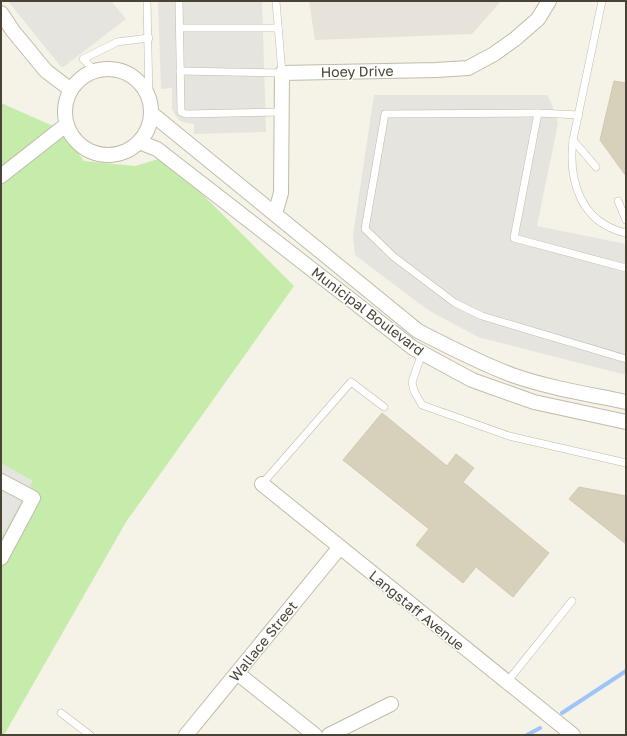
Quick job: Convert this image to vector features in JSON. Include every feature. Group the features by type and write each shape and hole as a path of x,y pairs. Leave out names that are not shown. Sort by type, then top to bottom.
{"street":[{"name":"Hoey Drive","path":"282,72 468,68 494,54 515,39 538,19 549,1"},
{"path":"1,14 46,71 71,90"},
{"path":"113,69 126,73 143,88 150,106 145,135 133,148 120,154 102,155 82,147 72,137 66,125 65,111 71,90 83,77 95,71 113,69"},
{"path":"275,214 281,193 282,72"},
{"name":"Municipal Boulevard","path":"150,106 275,214 418,330 463,354 513,375 567,390 626,402"},
{"path":"1,176 66,125"},
{"name":"Municipal Boulevard","path":"139,142 157,149 412,348 472,380 534,402 626,422"},
{"path":"1,481 33,498 1,558"},
{"name":"Langstaff Avenue","path":"262,484 573,735"},
{"name":"Wallace Street","path":"186,735 340,547"},
{"path":"237,673 315,735"},
{"path":"329,735 391,704"}],"lane":[{"path":"147,1 150,106"},
{"path":"179,1 181,112 186,114 282,112"},
{"path":"180,71 282,72 276,1"},
{"path":"602,1 571,155 572,175 580,199 590,212 601,222 626,233"},
{"path":"180,28 278,28"},
{"path":"95,71 83,59 117,42 149,38"},
{"path":"579,115 538,113 385,114 365,229 394,257 455,303 482,316 626,359"},
{"path":"538,113 514,238 626,268"},
{"path":"574,140 596,168"},
{"path":"618,201 626,220"},
{"path":"422,353 412,382 414,392 422,405 510,436 626,463"},
{"path":"262,484 351,382 384,407"},
{"path":"507,682 572,601"},
{"path":"61,713 90,735"}],"shaded area":[{"path":"8,1 111,1 126,19 62,68"},
{"path":"158,1 262,1 266,132 194,134 194,124 182,122 178,119 172,109 172,88 161,89"},
{"path":"309,1 501,1 472,34 315,40"},
{"path":"374,95 547,95 558,123 537,226 626,244 626,375 478,337 428,310 355,255 353,235"},
{"path":"1,463 33,481 1,539"}],"green space":[{"path":"1,103 60,129 84,161 135,166 165,157 294,286 126,522 4,735 1,735"}],"building":[{"path":"614,81 626,83 626,176 600,140"},
{"path":"382,413 447,466 456,454 474,468 463,482 549,553 513,597 476,567 463,583 416,545 429,529 343,460"},
{"path":"579,487 626,496 626,544 569,499"}],"waterway":[{"path":"562,713 626,671"},
{"path":"527,735 540,728"}]}
